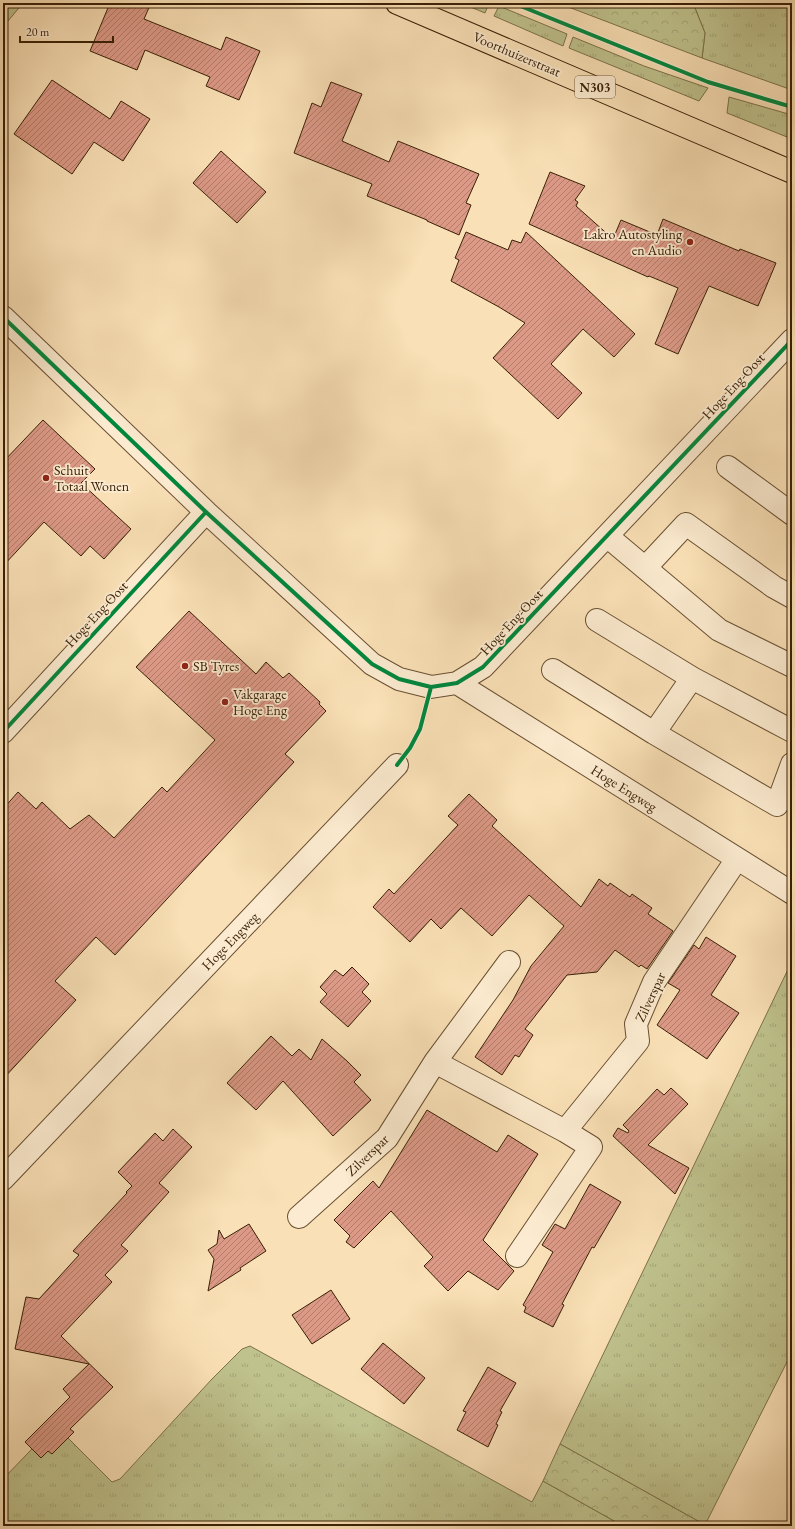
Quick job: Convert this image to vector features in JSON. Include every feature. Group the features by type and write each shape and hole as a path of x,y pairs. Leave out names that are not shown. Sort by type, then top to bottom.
{"main road":[{"name":"Voorthuizerstraat","path":"397,3 792,172"}],"street":[{"name":"Hoge Eng-Oost","path":"3,318 206,512 372,664 399,679 431,687 457,683 483,667 792,340"},
{"path":"728,467 792,514"},
{"name":"Hoge Eng-Oost","path":"3,732 206,512"},
{"path":"645,568 686,524 774,587 792,597"},
{"path":"607,536 719,630 792,666"},
{"path":"596,620 692,678 792,731"},
{"path":"553,670 654,733 784,810 792,764"},
{"path":"654,733 692,678"},
{"name":"Hoge Engweg","path":"457,683 792,893"},
{"name":"Hoge Engweg","path":"3,1179 397,765"},
{"name":"Zilverspar","path":"565,1132 638,1041 636,1024 654,982 737,859"},
{"name":"Zilverspar","path":"300,1217 387,1138 435,1062 509,962"},
{"path":"435,1062 591,1147 517,1256"}],"green space":[{"path":"3,3 23,3 3,27"},
{"path":"461,3 489,3 485,13"},
{"path":"558,3 693,3 705,33 702,58"},
{"path":"693,3 792,3 792,90 702,58 705,33"},
{"path":"499,6 567,34 563,46 494,16"},
{"path":"573,37 644,66 708,88 699,101 569,48"},
{"path":"729,97 792,115 792,139 727,113"},
{"path":"792,961 792,1352 705,1525 560,1444"},
{"path":"250,1346 532,1502 543,1481 623,1526 3,1526 3,1479 55,1425 112,1482 120,1479 212,1379 242,1349"},
{"path":"560,1444 707,1526 623,1526 543,1481"}],"building":[{"path":"110,3 151,3 144,19 221,50 226,37 260,51 239,100 206,86 210,77 145,50 137,70 90,51"},
{"path":"52,80 110,119 121,101 150,119 123,161 94,142 72,174 14,134"},
{"path":"331,82 362,94 342,141 389,162 398,141 479,174 466,203 471,205 459,235 427,220 367,196 372,184 294,153 312,103 321,107"},
{"path":"221,151 266,192 237,223 193,183"},
{"path":"550,172 585,186 575,200 578,202 576,206 613,239 621,220 657,235 663,219 739,251 740,249 776,263 758,306 709,286 678,354 655,344 678,288 649,276 648,277 529,224"},
{"path":"466,232 508,250 512,240 521,243 526,232 635,334 614,357 583,329 551,364 582,393 558,419 493,358 525,323 451,281 459,260 455,258"},
{"path":"43,420 95,469 81,483 131,529 104,559 90,546 81,556 44,522 3,566 3,462"},
{"path":"189,611 256,674 266,662 283,678 289,673 320,702 319,704 326,711 285,754 294,762 115,955 96,937 55,981 76,1000 3,1079 3,809 18,792 36,809 42,802 70,829 89,815 114,838 162,787 167,792 215,740 136,667"},
{"path":"469,794 497,820 492,826 581,907 599,879 608,886 610,883 630,897 632,894 652,908 648,914 673,931 647,969 641,965 639,967 615,950 597,972 567,975 525,1029 533,1035 519,1057 515,1055 502,1075 475,1057 513,1000 531,966 564,926 529,895 492,936 461,908 441,929 431,919 410,942 373,907 389,889 394,894 458,825 448,816"},
{"path":"706,937 736,956 711,995 739,1013 707,1059 657,1025 680,990 668,983 694,945 699,949"},
{"path":"352,967 369,984 362,992 371,1001 348,1027 320,1002 327,994 320,987 335,970 343,976"},
{"path":"271,1036 292,1056 299,1049 311,1060 322,1039 361,1075 354,1082 371,1100 333,1136 283,1081 256,1110 227,1083"},
{"path":"671,1088 688,1104 648,1145 689,1168 675,1194 613,1136 618,1128 628,1133 629,1131 623,1125 657,1089 664,1095"},
{"path":"427,1110 497,1152 508,1135 538,1154 483,1240 514,1271 498,1290 468,1271 448,1291 424,1266 433,1257 391,1211 354,1248 346,1242 350,1236 334,1220 373,1181 379,1188"},
{"path":"173,1129 192,1147 159,1183 169,1192 121,1245 128,1251 105,1275 112,1282 61,1336 113,1387 70,1429 74,1432 52,1454 48,1451 41,1458 25,1442 70,1397 63,1389 89,1364 15,1349 26,1297 39,1299 79,1255 73,1251 127,1193 126,1192 132,1186 118,1172 155,1133 163,1141"},
{"path":"590,1184 621,1202 594,1248 592,1247 562,1304 564,1305 553,1327 524,1312 526,1307 523,1305 553,1252 542,1245 555,1224 565,1229"},
{"path":"249,1224 266,1251 240,1268 241,1270 208,1291 214,1259 208,1250 217,1244 219,1230 224,1239"},
{"path":"331,1290 350,1319 312,1344 292,1315"},
{"path":"383,1343 425,1378 404,1404 361,1369"},
{"path":"488,1367 516,1383 500,1411 502,1412 496,1424 498,1425 488,1447 457,1430 466,1412 463,1411"}],"cycle path":[{"path":"513,3 708,82 792,107"},
{"path":"3,317 206,512 3,732"},
{"path":"206,512 372,664 399,679 431,687 457,683 483,667 792,340"},
{"path":"397,765 410,748 420,729 431,687"}],"place":[{"name":"Lakro Autostyling en Audio","path":"690,242"},
{"name":"Schuit Totaal Wonen","path":"46,478"},
{"name":"SB Tyres","path":"185,666"},
{"name":"Vakgarage Hoge Eng","path":"225,702"}]}
